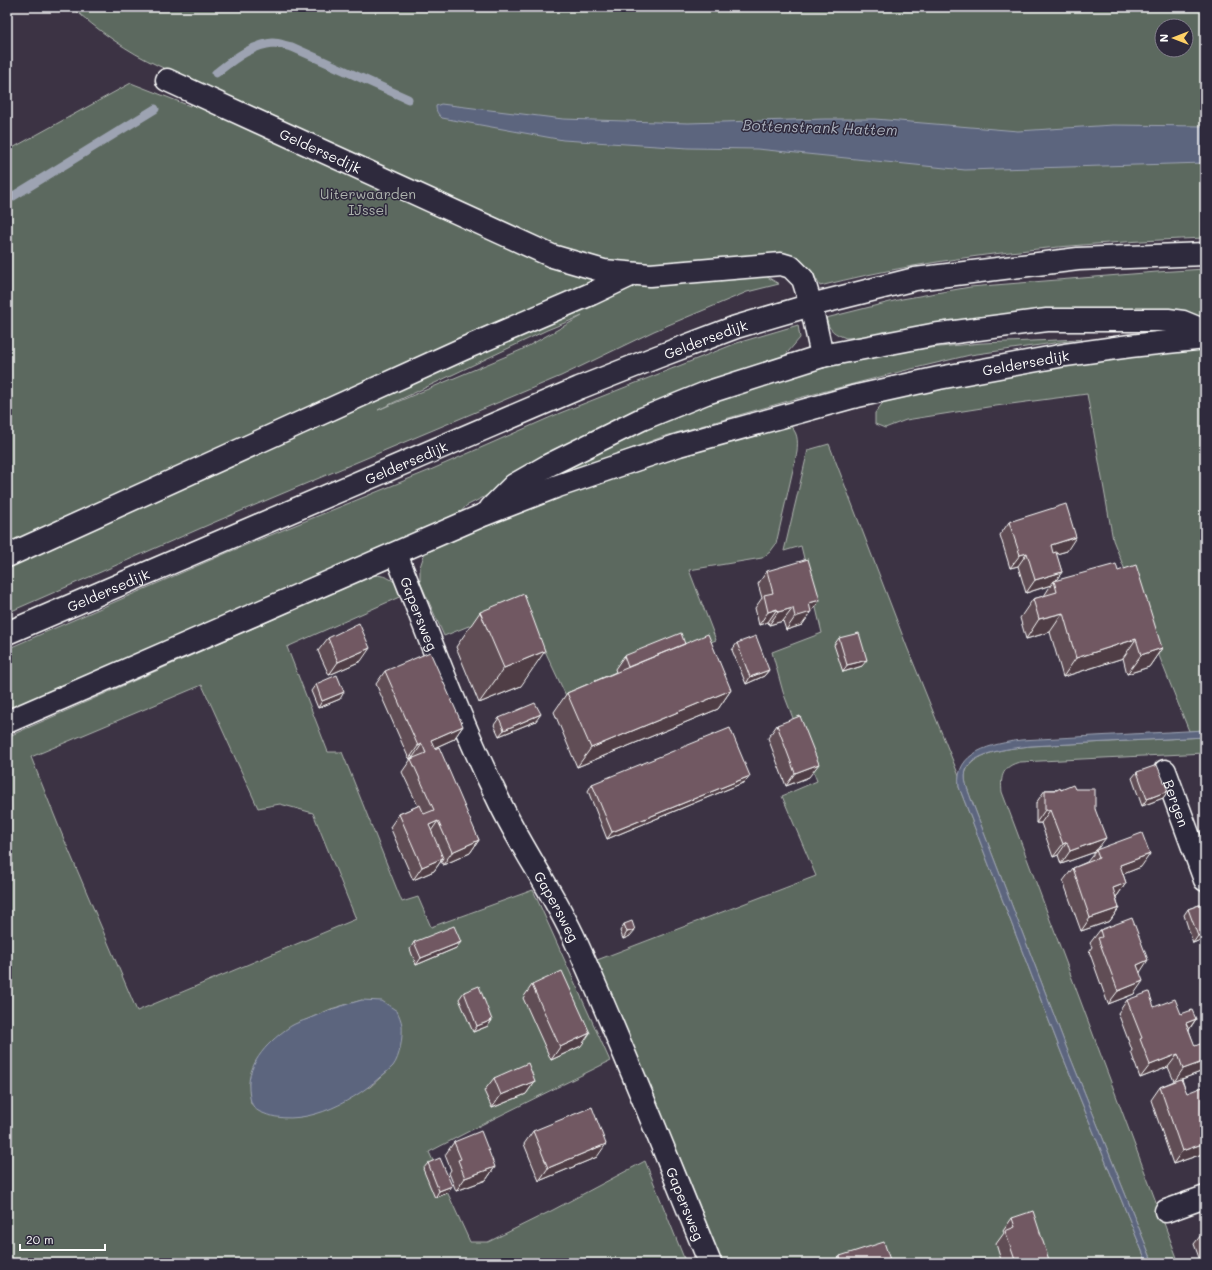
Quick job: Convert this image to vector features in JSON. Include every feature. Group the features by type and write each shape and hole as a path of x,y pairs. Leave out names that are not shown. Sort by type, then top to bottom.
{"street":[{"name":"Geldersedijk","path":"167,80 552,256 604,271 650,275 781,264 791,267 803,279 811,304 822,356"},
{"name":"Geldersedijk","path":"7,633 586,385 657,356 736,327 811,304 915,279 1078,259 1205,254"},
{"name":"Geldersedijk","path":"7,556 463,349 591,294 633,274"},
{"name":"Geldersedijk","path":"483,515 514,485 549,464 642,419 706,393 822,356 932,335 1047,320 1168,320 1183,322 1205,331"},
{"name":"Geldersedijk","path":"7,722 483,515 555,487 679,445 853,397 939,378 1058,356 1205,338"},
{"name":"Gapersweg","path":"396,554 461,717 498,799 581,953 640,1090 710,1263"},
{"name":"Bergen","path":"1165,771 1205,880"},
{"path":"1166,1211 1205,1196"}],"green space":[{"name":"Uiterwaarden IJssel","path":"72,7 1205,7 1205,238 1108,243 1011,252 915,266 820,286 814,275 805,265 671,284 764,275 779,284 747,292 654,331 561,376 215,522 7,613 7,151 131,83 190,106 202,84 147,60 102,32","holes":["582,316 521,350 378,410 547,330"]},
{"path":"1205,269 1205,317 1158,314 846,338 830,329 826,318 902,299 970,287"},
{"path":"798,325 800,338 782,359 509,481 484,497 466,506 459,514 7,710 7,649 229,552 428,471 560,413 737,343"},
{"path":"1082,339 970,355 795,399 662,437 519,491 688,409 801,370 855,359 919,349 982,343"},
{"path":"1205,348 1205,730 1189,731 1113,540 1087,394 988,407 906,420 885,428 875,424 875,413 885,400 1044,369"},
{"path":"788,424 797,436 797,452 776,544 770,552 762,558 689,570 716,640 568,700 523,604 444,636 420,582 420,567 425,552 487,524 581,489 685,454"},
{"path":"829,444 907,647 959,776 959,787 1061,1052 1147,1263 722,1263 597,960 816,876 782,796 817,781 783,692 772,652 822,633 801,546 784,551 808,450"},
{"path":"373,575 384,576 392,580 406,594 287,647 328,752 342,752 402,902 418,897 431,927 533,890 610,1061 429,1152 470,1242 488,1242 553,1210 645,1161 686,1263 7,1263 7,737","holes":["202,685 258,808 280,804 313,813 356,919 137,1011 31,757","362,1000 393,1066 370,1087 251,1104 249,1083 292,1026 331,1009"]},
{"path":"1205,737 1205,753 1020,762 1006,769 1002,777 1002,792 1179,1263 1153,1263 1067,1049 971,799 965,776 967,769 978,758 1006,749 1031,746"}],"water":[{"path":"441,104 563,119 688,123 875,119 1018,131 1113,125 1205,126 1205,163 965,170 757,149 688,148 563,140 442,118 436,108 436,106"},
{"path":"1205,730 1205,737 1031,746 1006,749 978,758 967,768 965,776 971,799 1067,1049 1153,1263 1147,1263 1061,1052 959,787 959,775 963,765 969,757 988,747 999,744 1021,740"},
{"path":"362,1000 382,1001 397,1011 401,1019 402,1035 400,1047 393,1066 354,1097 323,1112 291,1118 275,1117 260,1112 254,1108 251,1102 249,1079 261,1053 275,1038 295,1024 335,1008"}],"building":[{"path":"1066,504 1076,537 1051,545 1053,553 1056,552 1062,572 1035,580 1027,553 1020,555 1009,522"},
{"path":"808,559 820,600 809,603 811,612 795,617 793,608 778,612 777,609 768,612 764,595 773,593 767,571"},
{"path":"1116,564 1118,571 1136,565 1162,648 1141,655 1136,639 1076,658 1063,613 1039,619 1033,599 1057,592 1054,581"},
{"path":"524,594 545,651 504,668 480,612"},
{"path":"359,623 370,648 338,662 328,638"},
{"path":"681,633 685,644 628,667 624,656"},
{"path":"859,633 867,660 847,665 839,638"},
{"path":"708,634 731,690 591,748 567,693"},
{"path":"756,636 769,670 750,677 737,643"},
{"path":"430,652 463,726 431,740 435,749 439,747 479,840 452,852 438,821 429,825 443,858 422,867 399,814 420,805 424,814 434,810 411,759 426,753 422,744 418,746 385,671"},
{"path":"337,675 344,692 322,701 316,684"},
{"path":"535,703 541,714 504,730 499,718"},
{"path":"800,716 819,764 795,773 777,725"},
{"path":"730,728 750,776 612,832 592,784"},
{"path":"1157,765 1168,791 1147,799 1137,772"},
{"path":"1073,785 1075,789 1095,789 1095,809 1106,838 1070,851 1067,842 1063,844 1050,810 1045,810 1045,790 1057,790 1060,788 1061,790"},
{"path":"1142,833 1150,854 1120,865 1126,883 1113,888 1119,908 1090,918 1073,868 1099,858 1096,850"},
{"path":"1205,903 1205,933 1198,936 1188,909"},
{"path":"1132,918 1148,960 1137,965 1143,981 1118,991 1098,938 1102,937 1100,930"},
{"path":"632,921 635,930 627,932 624,924"},
{"path":"454,926 461,942 421,958 414,942"},
{"path":"562,971 590,1033 560,1047 532,985"},
{"path":"479,986 492,1020 477,1026 464,992"},
{"path":"1149,992 1154,1007 1175,999 1181,1014 1192,1010 1196,1019 1186,1023 1195,1046 1205,1042 1205,1061 1183,1069 1178,1054 1150,1065 1140,1039 1142,1038 1127,1000"},
{"path":"528,1063 535,1081 501,1095 494,1078"},
{"path":"1181,1079 1187,1093 1205,1086 1205,1143 1182,1151 1160,1087"},
{"path":"592,1107 606,1144 548,1168 533,1131"},
{"path":"481,1131 495,1167 465,1178 458,1160 461,1159 454,1142"},
{"path":"440,1158 452,1186 439,1191 428,1163"},
{"path":"1033,1211 1050,1263 1016,1263 1005,1231 1015,1227 1012,1218"},
{"path":"884,1242 891,1263 842,1263 840,1256"}],"waterway":[{"name":"Bottenstrank Hattem","path":"216,73 236,58 250,50 265,44 275,43 292,47 408,99"},
{"name":"Bottenstrank Hattem","path":"7,200 155,109"}]}
